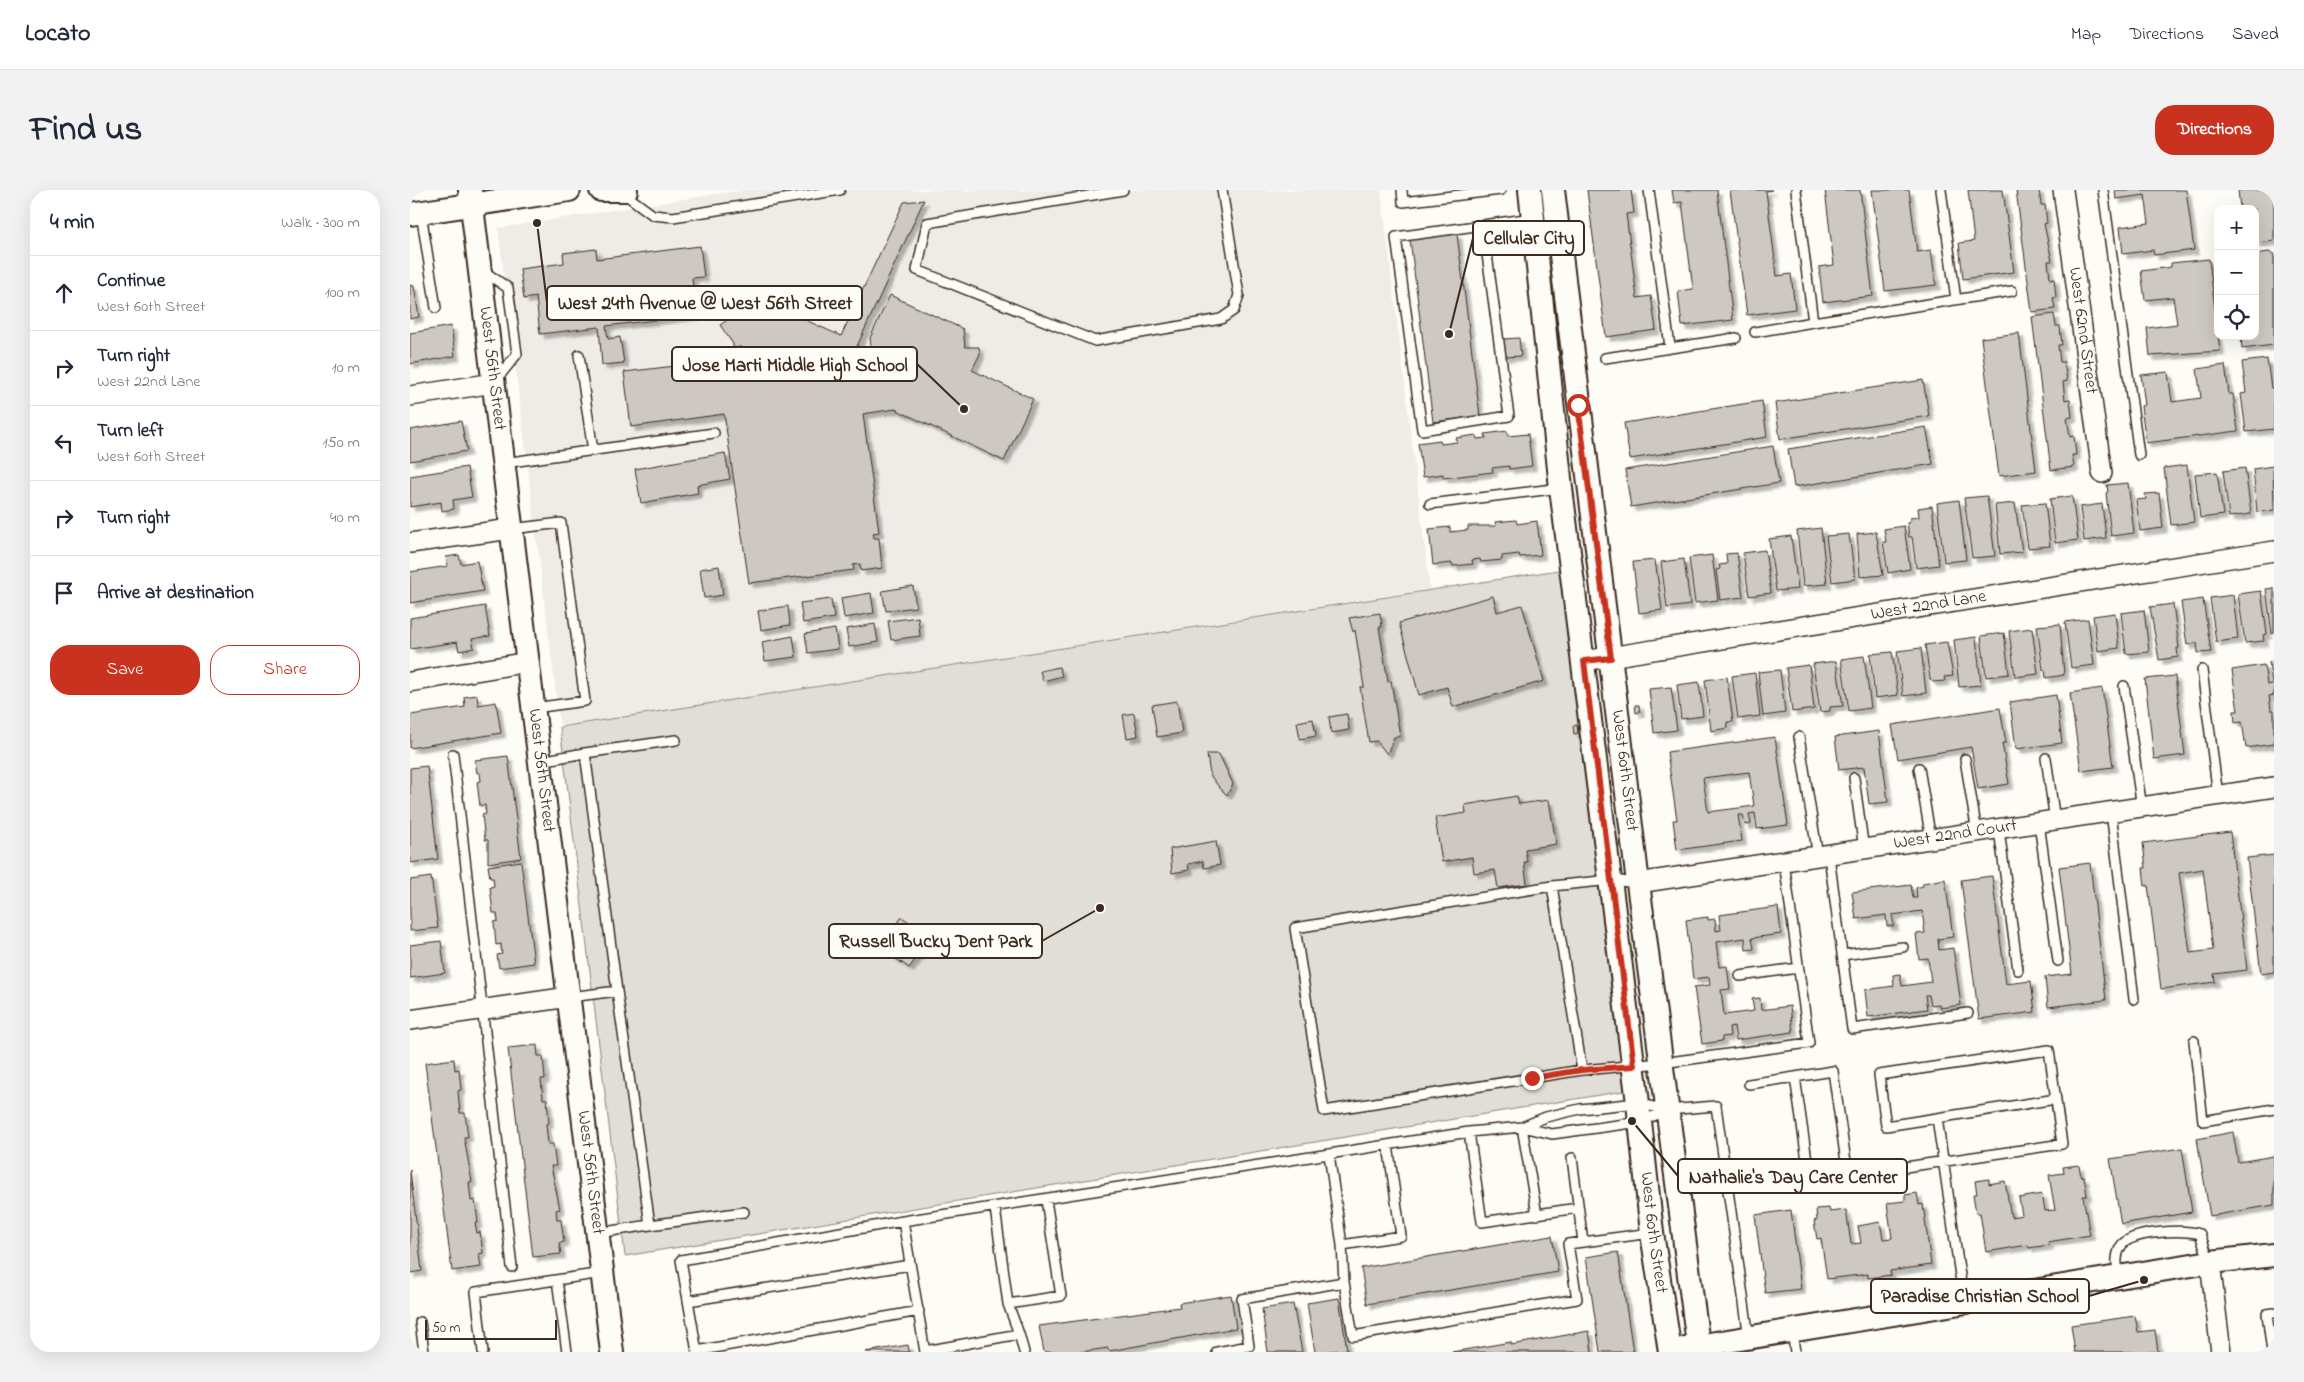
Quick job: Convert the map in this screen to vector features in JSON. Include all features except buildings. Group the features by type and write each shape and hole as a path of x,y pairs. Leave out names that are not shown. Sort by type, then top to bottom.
{"street":[{"path":"415,213 471,197 569,190"},
{"name":"West 60th Street","path":"1530,190 1562,488 1634,1066 1652,1233 1670,1352"},
{"name":"West 60th Street","path":"1553,190 1638,883 1699,1349"},
{"name":"West 62nd Street","path":"2063,190 2102,473"},
{"name":"West 56th Street","path":"471,197 612,1352"},
{"path":"410,396 494,383"},
{"path":"1554,417 1578,438 1584,454"},
{"path":"410,543 511,529"},
{"name":"West 22nd Lane","path":"1584,661 2274,551"},
{"path":"410,682 528,662"},
{"name":"West 22nd Court","path":"1638,883 2274,787"},
{"path":"410,1020 569,997"},
{"path":"1670,1352 1699,1349 1749,1338 1794,1341 1964,1303 2210,1262 2274,1255"},
{"path":"2210,1262 2221,1352"}],"lane":[{"path":"616,190 653,215 673,217 840,190"},
{"path":"1123,190 927,223 917,270 1095,341 1221,320 1234,310 1239,295 1222,190"},
{"path":"1402,190 1403,202 1501,190"},
{"path":"1649,190 1670,347"},
{"path":"1796,190 1813,322"},
{"path":"1941,190 1956,300"},
{"path":"2103,190 2139,455"},
{"path":"415,213 436,308"},
{"path":"1483,225 1509,416 1422,430 1396,236 1533,218"},
{"path":"1755,332 2012,291"},
{"path":"1605,358 1736,338"},
{"path":"579,355 592,451"},
{"path":"504,463 714,434"},
{"path":"1430,504 1562,488"},
{"path":"511,529 561,522 585,702 534,708"},
{"path":"2202,670 2218,796"},
{"path":"2124,686 2142,808"},
{"path":"1799,737 1842,955 1852,1029 1968,1013"},
{"path":"540,761 676,740"},
{"path":"585,753 650,1225"},
{"path":"453,754 512,1267"},
{"path":"2046,758 2047,822 2058,961"},
{"path":"1965,759 1977,833"},
{"path":"1919,768 1931,840"},
{"path":"1854,778 1864,850"},
{"path":"2111,812 2134,999"},
{"path":"1999,830 2018,970"},
{"path":"1638,883 1611,880 1552,886 1295,928 1324,1111 1582,1070 1662,1064 1809,1042 1784,862"},
{"path":"1552,886 1582,1070"},
{"path":"1842,955 1903,947"},
{"path":"1740,976 1798,968"},
{"path":"569,997 618,991"},
{"path":"2194,1042 2203,1121 2274,1109"},
{"path":"1795,1076 1810,1181 2062,1144 2056,1099 2049,1050 1879,1075 1886,1126 2056,1099"},
{"path":"1748,1084 1833,1071 1848,1176"},
{"path":"919,1311 697,1351 681,1260 903,1221 1469,1132 1522,1127 1546,1117 1580,1109 1639,1112 1716,1106 1749,1338"},
{"path":"1522,1127 1552,1134 1639,1112 1667,1110"},
{"path":"1937,1118 1964,1303"},
{"path":"1522,1127 1537,1214"},
{"path":"1469,1132 1482,1222 1578,1208"},
{"path":"1342,1245 1401,1236 1388,1145"},
{"path":"1329,1154 1342,1245 1344,1282 1353,1336 1577,1299 1568,1244 1652,1233"},
{"path":"1572,1158 1583,1242"},
{"path":"1008,1304 1061,1296 1046,1200"},
{"path":"995,1208 1008,1304 1024,1352"},
{"path":"598,1233 744,1212"},
{"path":"903,1221 925,1351 1019,1334"},
{"path":"2118,1278 2116,1260 2122,1245 2133,1238 2175,1231 2200,1234 2210,1262"},
{"path":"688,1301 910,1265"},
{"path":"483,1352 476,1292 602,1273"},
{"path":"557,1280 567,1352"},
{"path":"1217,1352 1250,1346 1242,1299 1344,1282"},
{"path":"2272,1352 2266,1314 2274,1313"},
{"path":"420,1322 424,1352"}],"shaded area":[{"path":"742,190 1381,190 1430,589 560,727 498,228"},
{"path":"1571,568 1642,1088 625,1256 560,727"}],"place":[{"name":"West 24th Avenue @ West 56th Street","path":"537,223"},
{"name":"Cellular City","path":"1449,334"},
{"name":"Jose Marti Middle High School","path":"964,409"},
{"name":"Russell Bucky Dent Park","path":"1100,908"},
{"name":"Nathalie's Day Care Center","path":"1632,1121"},
{"name":"Paradise Christian School","path":"2144,1280"}],"route":[{"path":"1532,1078 1582,1070 1634,1066 1584,661 1611,658 1578,405"}]}
